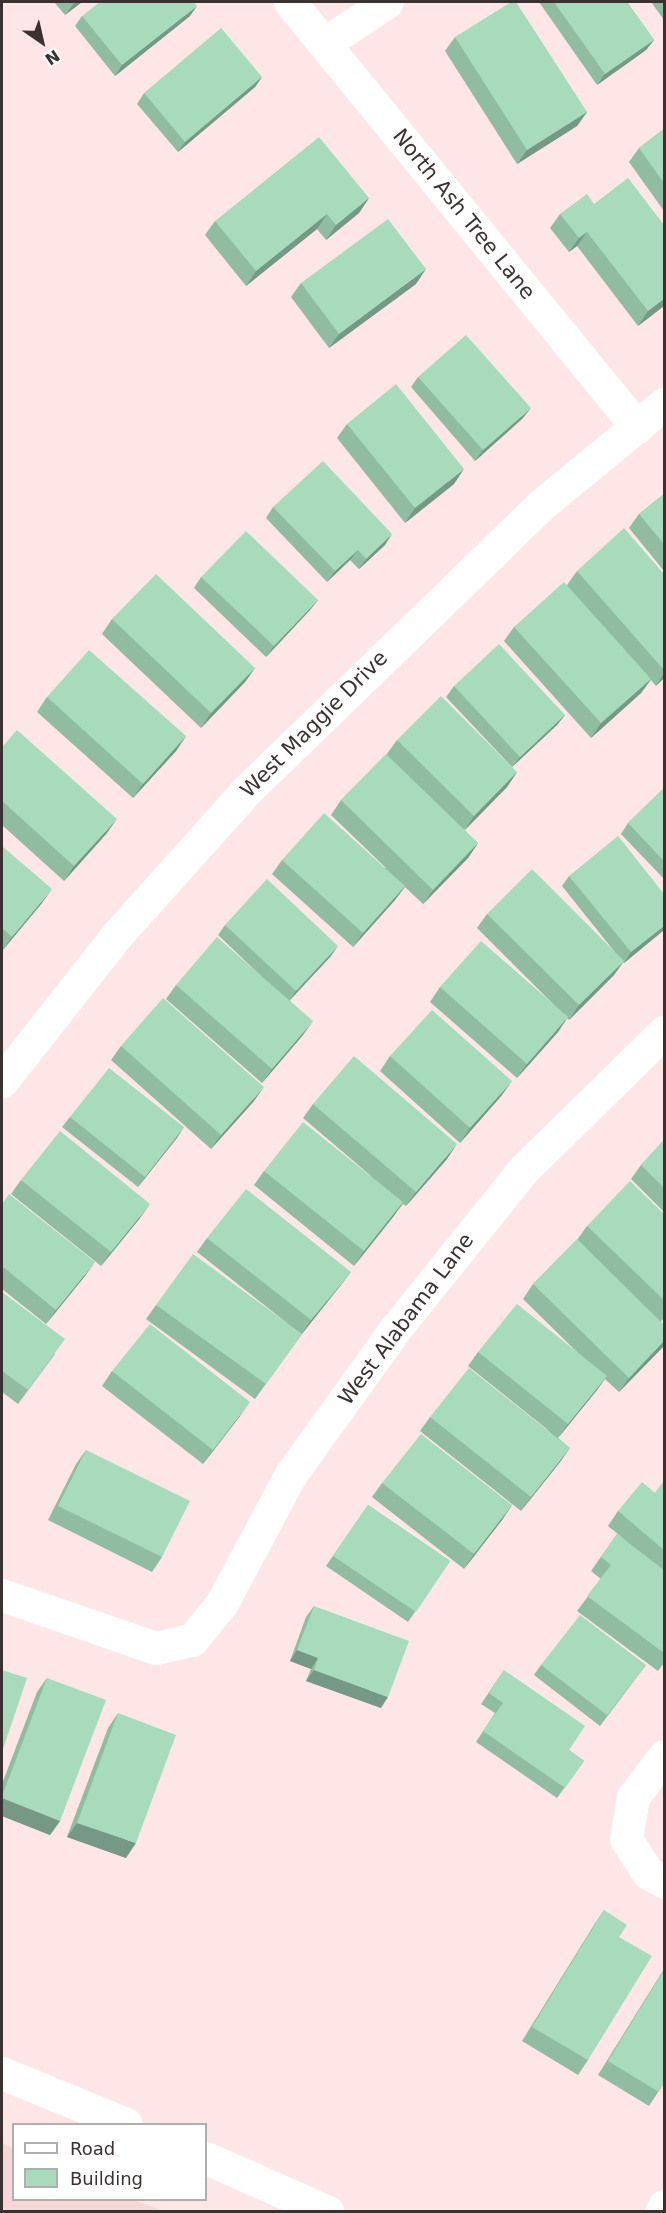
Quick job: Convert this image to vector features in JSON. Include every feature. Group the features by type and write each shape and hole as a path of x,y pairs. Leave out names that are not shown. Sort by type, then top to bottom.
{"street":[{"name":"North Ash Tree Lane","path":"290,2 637,427"},
{"path":"325,44 387,2"},
{"name":"West Maggie Drive","path":"2,1081 116,936 246,791 541,505 664,404"},
{"name":"West Alabama Lane","path":"2,1595 156,1648 192,1640 222,1603 291,1474 396,1328 524,1170 664,1032"},
{"path":"664,1756 633,1797 626,1839 648,1873 664,1882"},
{"path":"2,2073 124,2123"},
{"path":"207,2158 328,2211"},
{"path":"661,2211 664,2206"}],"shaded area":[{"path":"2,2143 12,2148 12,2201 137,2201 162,2211 2,2211"}],"building":[{"path":"100,2 194,2 197,6 122,65 82,16"},
{"path":"511,2 516,2 587,112 527,150 455,37"},
{"path":"554,2 627,2 654,40 605,74"},
{"path":"221,28 262,77 185,142 144,93"},
{"path":"664,129 664,183 639,148"},
{"path":"319,137 369,198 336,225 327,214 256,271 215,221"},
{"path":"628,178 664,225 664,299 648,311 587,232 579,238 560,214 587,194 594,204"},
{"path":"388,219 426,269 339,334 301,283"},
{"path":"466,335 531,408 483,450 418,377"},
{"path":"396,384 464,469 415,508 347,424"},
{"path":"323,461 392,534 366,559 358,550 335,571 273,507"},
{"path":"664,494 664,544 639,514"},
{"path":"624,528 664,574 664,670 577,571"},
{"path":"246,531 318,600 274,646 201,577"},
{"path":"156,574 255,668 211,713 112,619"},
{"path":"564,582 651,679 601,723 514,627"},
{"path":"499,644 565,715 520,757 454,686"},
{"path":"89,650 186,736 143,784 47,697"},
{"path":"441,696 517,772 474,816 397,740"},
{"path":"17,730 117,819 74,866 2,801 2,747"},
{"path":"386,754 478,843 433,890 341,800"},
{"path":"664,788 664,861 628,823"},
{"path":"324,813 405,886 363,933 282,860"},
{"path":"618,836 664,894 664,926 631,952 569,876"},
{"path":"2,846 52,889 12,937 2,928"},
{"path":"532,869 624,961 579,1005 487,914"},
{"path":"267,879 338,946 296,991 225,925"},
{"path":"217,937 313,1021 272,1069 176,985"},
{"path":"481,941 568,1017 527,1064 440,987"},
{"path":"163,998 264,1087 221,1135 121,1046"},
{"path":"432,1010 512,1081 470,1128 390,1056"},
{"path":"354,1056 457,1144 416,1192 313,1104"},
{"path":"109,1068 184,1127 145,1177 70,1117"},
{"path":"303,1122 403,1202 364,1251 264,1171"},
{"path":"60,1131 150,1204 111,1252 21,1180"},
{"path":"664,1140 664,1188 641,1165"},
{"path":"630,1181 664,1214 664,1300 587,1226"},
{"path":"246,1189 351,1272 311,1320 207,1238"},
{"path":"9,1194 95,1262 56,1310 2,1266 2,1204"},
{"path":"577,1239 664,1325 664,1341 629,1378 533,1284"},
{"path":"193,1254 302,1334 266,1384 156,1305"},
{"path":"2,1292 65,1339 28,1390 2,1371"},
{"path":"517,1304 607,1376 568,1424 478,1352"},
{"path":"150,1324 250,1402 213,1450 112,1371"},
{"path":"469,1368 570,1448 531,1497 430,1417"},
{"path":"421,1434 512,1505 474,1554 382,1483"},
{"path":"86,1450 190,1501 162,1557 58,1506"},
{"path":"664,1481 664,1550 618,1511 642,1482 655,1493"},
{"path":"368,1505 450,1561 416,1612 333,1556"},
{"path":"617,1534 664,1570 664,1653 587,1596 611,1565 601,1557"},
{"path":"314,1606 409,1641 388,1697 314,1670 318,1658 297,1650"},
{"path":"580,1615 646,1665 607,1715 541,1665"},
{"path":"2,1670 27,1678 2,1752"},
{"path":"504,1670 585,1726 569,1750 584,1761 565,1788 483,1731 503,1703 489,1693"},
{"path":"47,1678 106,1700 60,1821 2,1798"},
{"path":"118,1713 176,1735 136,1843 77,1823"},
{"path":"604,1910 627,1925 619,1937 652,1956 588,2060 532,2027"},
{"path":"664,1970 664,2083 659,2092 608,2061"}]}
